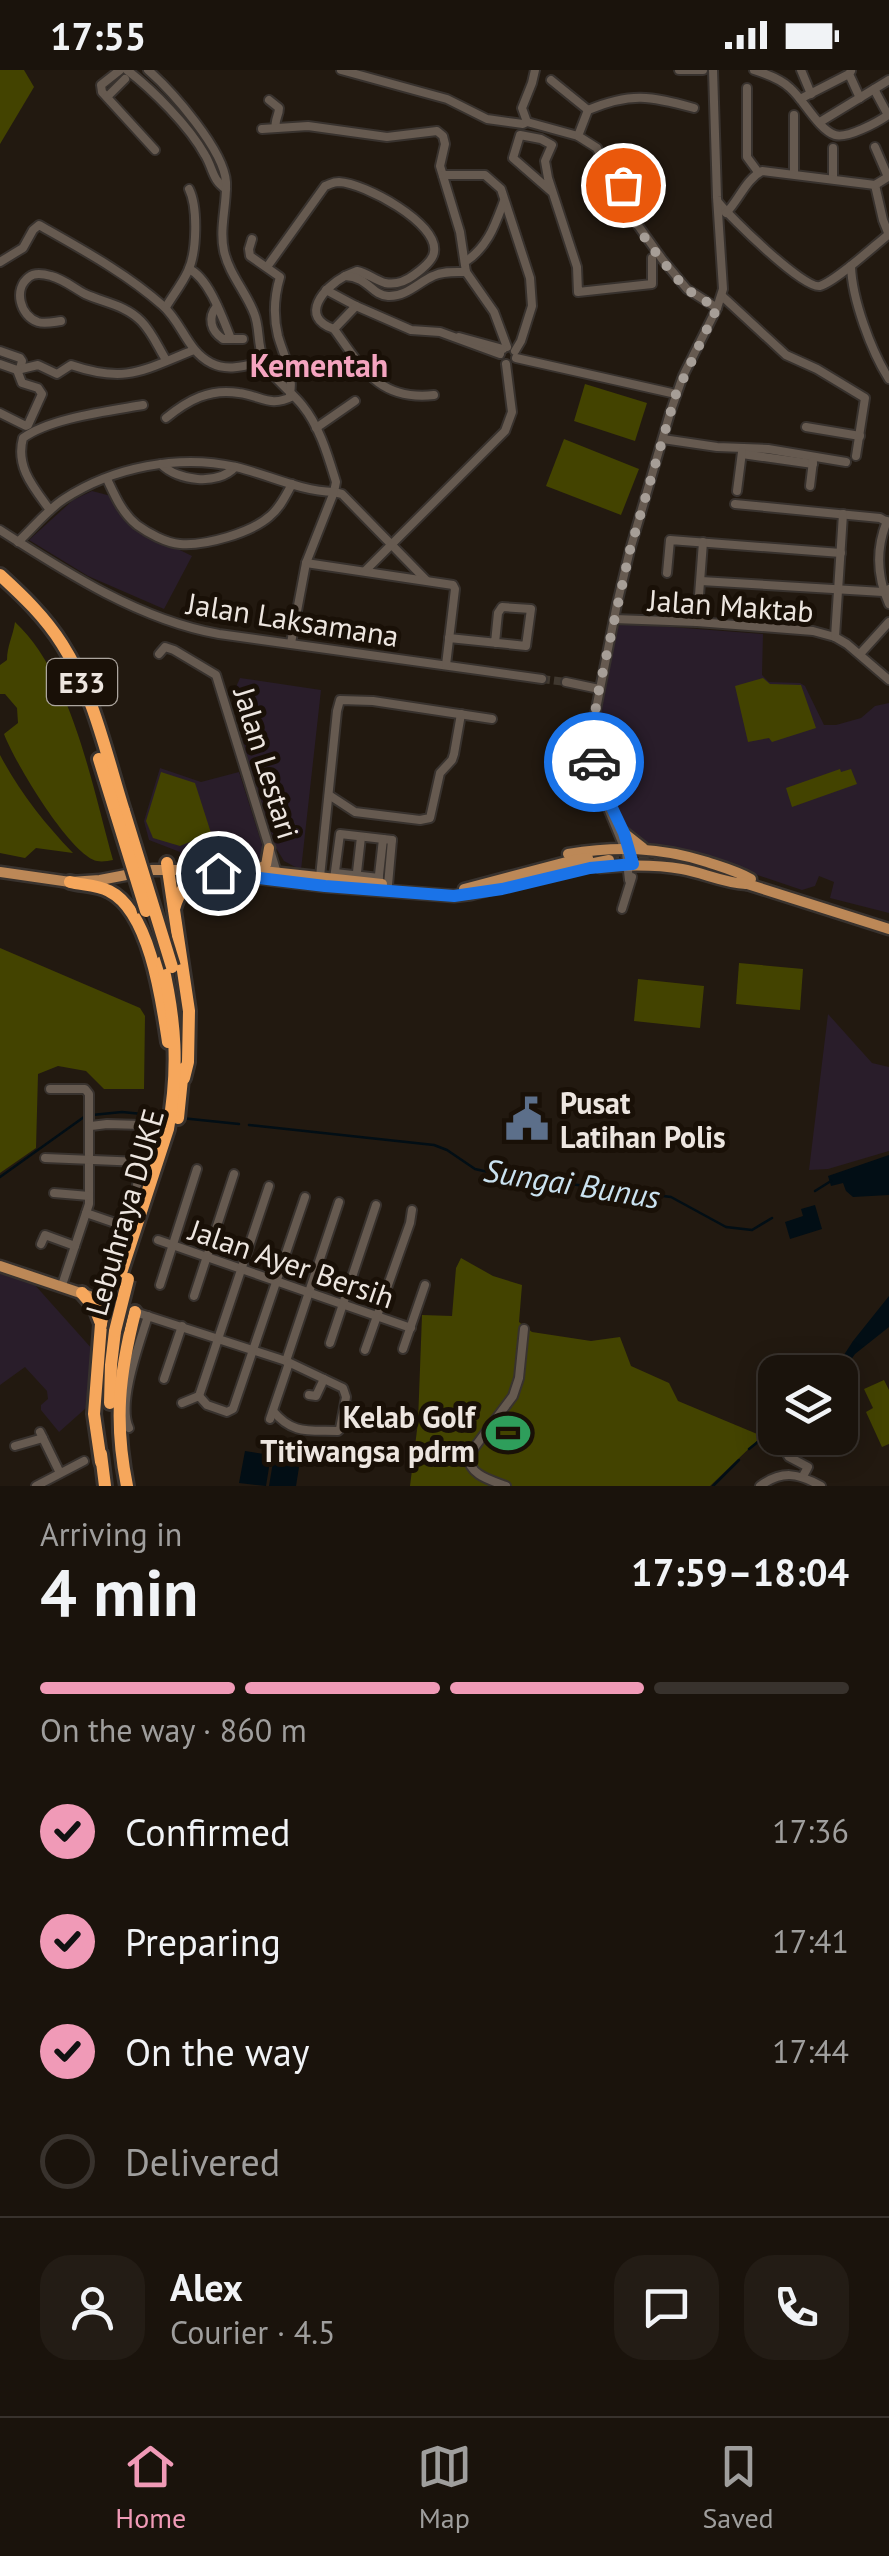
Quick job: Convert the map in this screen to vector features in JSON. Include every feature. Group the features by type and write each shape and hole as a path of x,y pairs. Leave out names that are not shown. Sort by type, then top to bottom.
{"highway":[{"name":"Lebuhraya DUKE","path":"0,575 30,602 61,642 84,686 182,1018 183,1085 174,1109"},
{"name":"Lebuhraya DUKE","path":"0,585 26,608 68,668 120,813"},
{"path":"168,866 189,1010 188,1062 183,1085"},
{"path":"174,915 186,884 197,877 218,873"},
{"path":"70,882 118,896 136,922 159,987 174,1109"},
{"name":"Lebuhraya DUKE","path":"105,1486 101,1462 108,1327 119,1275 172,1130 176,1062 167,964"},
{"path":"82,1293 108,1327"},
{"path":"106,1302 108,1327"},
{"path":"124,1486 119,1433 120,1377 142,1314"},
{"name":"Lebuhraya DUKE","path":"108,1327 110,1406 124,1486"}],"main road":[{"path":"621,834 631,862"},
{"path":"621,834 631,862"},
{"path":"254,871 266,865 270,848"},
{"path":"627,848 631,862"},
{"path":"627,848 631,862"},
{"path":"0,868 76,875 168,866 357,878 452,891 580,866 677,858 889,926"},
{"path":"0,868 70,882 168,866 218,873 276,872 298,884 442,896 471,894 488,886"},
{"path":"0,1266 142,1314"}],"street":[{"path":"148,70 216,151 224,167 224,250 254,314 264,361 310,416 336,482 306,564 291,643"},
{"path":"341,70 448,99 487,119 528,122 578,136 597,148 629,205 687,288 717,308"},
{"path":"528,122 522,108 535,70"},
{"path":"680,70 703,70"},
{"path":"622,909 631,862 594,770 593,744 599,689 630,550 676,394 724,289 713,70"},
{"path":"754,70 789,86 820,122 840,136 886,118 888,113 874,89"},
{"path":"805,71 810,94"},
{"path":"800,98 851,72 860,98"},
{"path":"155,150 102,92 101,85 124,73 150,89 192,137 216,180 226,189"},
{"path":"551,80 588,110"},
{"path":"820,122 889,80"},
{"path":"150,89 160,81"},
{"path":"747,88 748,157 758,172"},
{"path":"578,136 588,110 620,99 644,96 694,108"},
{"path":"269,100 278,108 276,128"},
{"path":"794,114 794,174"},
{"path":"262,128 308,126 387,137 438,132 443,136 446,144 440,166 460,232 466,268 494,312 514,362 506,364 512,412 506,432 365,571"},
{"path":"552,192 514,158 520,135 552,145 545,161 578,267 578,292 652,284 652,258"},
{"path":"833,148 833,179"},
{"path":"718,220 758,172 875,186 888,177 875,148"},
{"path":"443,176 485,175 501,189 530,278 532,306 521,341 508,352"},
{"path":"268,267 329,184 360,187 416,220 435,250 417,273 404,281 387,284 357,271 326,290 316,312 373,380 416,397 434,395"},
{"path":"717,200 802,280 820,286 887,237 875,186"},
{"path":"166,308 189,269 195,225 194,198 189,189"},
{"path":"345,276 359,277 389,296 404,293 436,274 466,268 483,248 504,201"},
{"path":"0,262 24,248 32,230 39,225 92,255 166,308 194,350 218,366 238,367 264,361"},
{"path":"252,239 250,256 280,277 275,294 276,328 292,382 291,394"},
{"path":"851,266 872,350 889,379"},
{"path":"189,269 198,274 232,339 243,339"},
{"path":"61,321 38,322 26,313 19,296 28,278 38,273 54,276 90,296 130,311 150,332 166,360"},
{"path":"326,290 411,330 440,332 465,343 676,394"},
{"path":"722,296 786,354 865,398 856,456"},
{"path":"334,329 356,306"},
{"path":"0,350 20,358 22,383 38,388 42,394 26,426 0,413"},
{"path":"0,364 19,370 38,365 57,374 71,365 94,373 126,375 194,350"},
{"path":"166,418 185,402 211,393 239,392 276,402 291,394"},
{"path":"316,428 355,401"},
{"path":"50,510 30,485 20,455 22,438 61,422 143,405"},
{"path":"806,427 860,436"},
{"path":"663,439 742,451 768,449 813,460 846,462"},
{"path":"738,492 742,451"},
{"path":"810,486 813,460"},
{"path":"18,542 50,510 107,479 161,464 203,464 235,467 342,494 426,580"},
{"path":"161,464 172,473 192,477 223,476 235,467"},
{"path":"107,479 120,506 136,524 177,544 224,538 268,519 292,484"},
{"path":"735,504 880,518 888,522 880,541 880,581 889,604"},
{"path":"836,637 843,514"},
{"name":"Jalan Laksamana","path":"0,530 91,584 170,622 210,632 542,679"},
{"path":"667,573 670,540 841,553"},
{"path":"697,622 703,542"},
{"path":"306,564 449,583 455,589 446,665"},
{"path":"407,577 413,574 412,566"},
{"path":"700,581 886,590"},
{"path":"449,638 495,643 526,646 531,609 502,607 495,643"},
{"name":"Jalan Maktab","path":"614,619 799,629 836,637 889,680"},
{"path":"860,654 889,622"},
{"name":"Jalan Lestari","path":"158,654 165,647 174,650 216,675 276,872"},
{"path":"566,682 599,689"},
{"path":"320,877 340,700 492,719"},
{"path":"329,795 354,812 430,818 440,773 454,754 460,714"},
{"path":"334,876 340,834 388,840 396,845 394,864"},
{"path":"357,878 361,837"},
{"path":"382,882 388,840"},
{"path":"50,1089 86,1090 91,1118 89,1196 62,1286"},
{"path":"91,1118 107,1124 142,1125"},
{"path":"44,1158 142,1162 137,1185"},
{"path":"160,1285 198,1168"},
{"path":"194,1296 234,1174"},
{"path":"182,1403 199,1396 269,1186"},
{"path":"54,1193 89,1196"},
{"path":"199,1396 208,1406 227,1412 234,1409 305,1197"},
{"path":"129,1428 125,1420 128,1390 142,1314 287,1362 343,1388 346,1397 338,1431 312,1432 286,1425 271,1415 287,1362 339,1202"},
{"path":"119,1275 121,1225 130,1204"},
{"path":"330,1343 376,1205"},
{"path":"365,1350 412,1210"},
{"path":"86,1213 121,1225"},
{"path":"41,1244 45,1236 75,1246"},
{"name":"Jalan Ayer Bersih","path":"158,1240 410,1328"},
{"path":"404,1349 425,1285"},
{"path":"164,1379 182,1326"},
{"path":"506,1486 477,1474 470,1467 468,1456 513,1396 519,1378 524,1329"},
{"path":"309,1395 316,1396 324,1379"},
{"path":"16,1446 41,1435 60,1473"},
{"path":"787,1455 808,1468 804,1476"},
{"path":"36,1486 84,1461"},
{"path":"760,1486 780,1475 804,1476 820,1486"}],"shaded area":[{"path":"0,70 24,70 34,87 0,144"},
{"path":"585,384 647,403 635,441 574,421"},
{"path":"564,439 639,469 621,515 546,486"},
{"path":"92,491 111,496 131,526 192,556 164,609 88,576 29,540 73,500"},
{"path":"15,622 35,644 66,701 113,860 97,861 72,842 31,784 4,734 18,723 17,708 5,694 0,694 0,665 7,660"},
{"path":"619,623 763,634 762,675 769,682 805,686 824,725 861,718 875,706 889,703 889,913 830,898 834,882 819,876 815,886 802,890 695,854 640,841 627,831 599,768 603,688"},
{"path":"240,678 321,690 301,870 284,861 276,848 246,754 232,696"},
{"path":"763,678 770,684 801,685 816,728 772,742 769,738 748,742 735,686"},
{"path":"0,755 33,806 73,853 36,848 25,858 0,853"},
{"path":"160,768 201,782 239,772 265,854 259,862 180,858 180,852 149,840 144,821"},
{"path":"840,769 851,769 857,784 792,807 786,788"},
{"path":"161,772 195,783 211,833 180,846 153,838 146,821"},
{"path":"0,948 140,1008 145,1016 144,1089 104,1089 86,1071 58,1066 38,1074 36,1148 0,1173"},
{"path":"739,963 803,969 800,1010 736,1004"},
{"path":"638,979 704,986 700,1028 634,1021"},
{"path":"828,1014 872,1063 889,1067 889,1151 828,1169 809,1170"},
{"path":"889,1155 889,1195 853,1197 843,1183 831,1186 828,1176"},
{"path":"815,1205 822,1229 790,1239 785,1222 803,1216 801,1209"},
{"path":"461,1258 493,1276 522,1285 519,1322 532,1332 591,1341 620,1337 631,1366 669,1383 678,1401 758,1434 758,1440 710,1486 410,1486 418,1422 422,1315 452,1316 456,1268"},
{"path":"0,1271 34,1284 93,1350 86,1408 59,1432 41,1410 48,1399 47,1391 25,1367 0,1385"},
{"path":"889,1296 889,1327 854,1355 844,1355"},
{"path":"884,1380 889,1390 889,1444 882,1447 866,1412 873,1408 864,1389"},
{"path":"245,1451 271,1455 266,1486 239,1483"},
{"path":"274,1456 300,1461 296,1486 269,1486"}],"waterway":[{"name":"Sungai Bunus","path":"92,1115 122,1112 163,1116"},
{"name":"Sungai Bunus","path":"0,1177 84,1117"},
{"name":"Sungai Bunus","path":"181,1118 239,1124"},
{"name":"Sungai Bunus","path":"249,1125 434,1145 475,1169 501,1175 671,1197 726,1227 752,1230 772,1218"},
{"name":"Sungai Bunus","path":"815,1191 831,1181"},
{"path":"749,1449 758,1442"},
{"path":"713,1486 739,1460"}],"tunnel":[{"path":"542,679 566,682"},
{"path":"609,855 658,856"}],"way so far":[{"path":"594,762 599,689 630,550 676,394 717,308 687,288 662,259 622,203 616,190 623,185"}],"place":[{"name":"Pusat Latihan Polis","path":"527,1119"},
{"name":"Kelab Golf Titiwangsa pdrm","path":"508,1433"}],"district":[{"name":"Kementah","path":"319,365"}],"route":[{"path":"218,873 454,896 590,868 633,864 624,833 598,781 594,762"}]}
